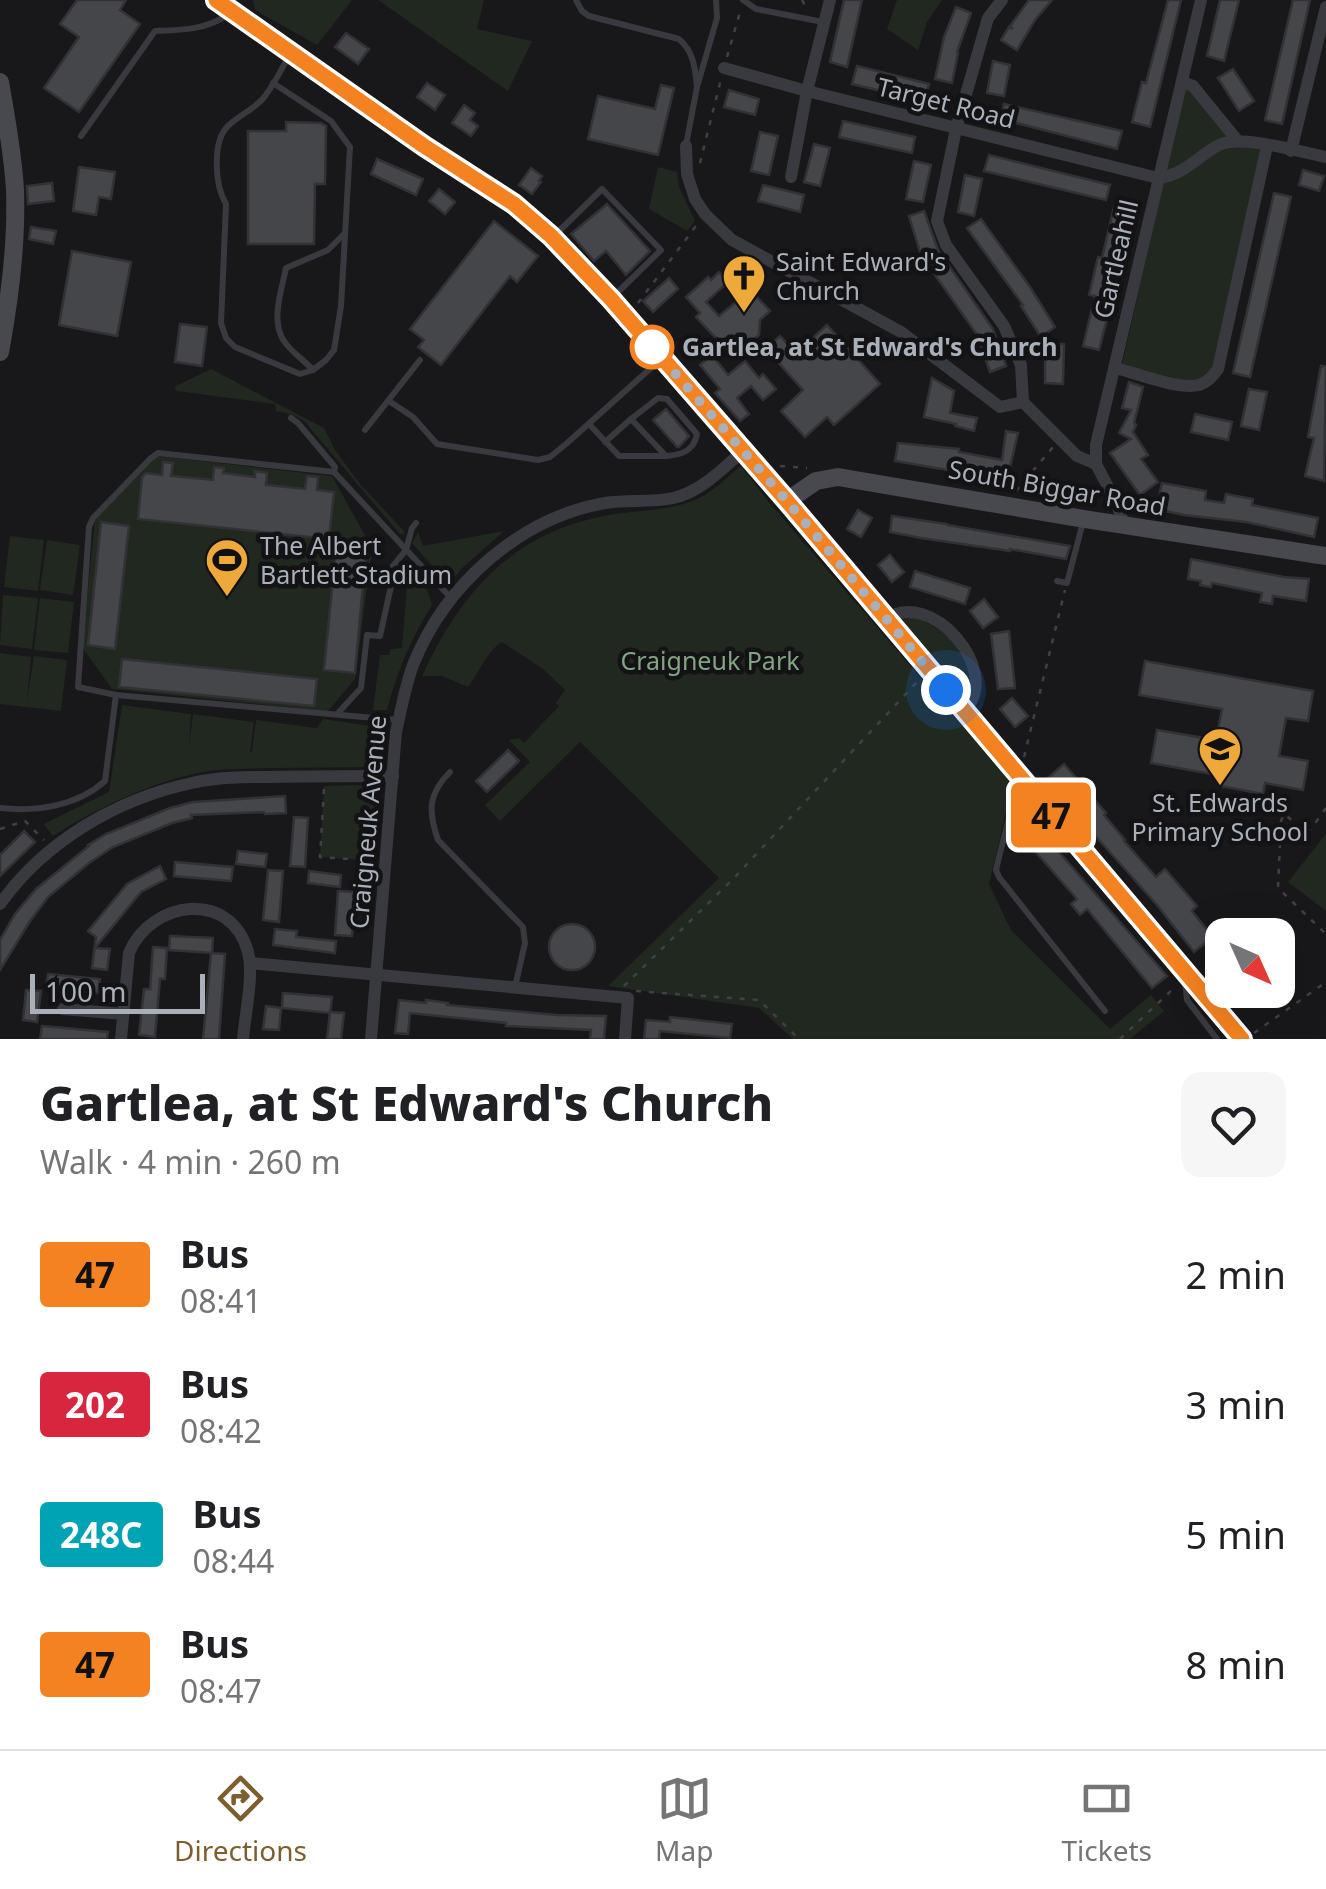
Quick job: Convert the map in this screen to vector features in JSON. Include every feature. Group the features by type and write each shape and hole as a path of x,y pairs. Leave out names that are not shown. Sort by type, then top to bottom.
{"main road":[{"path":"224,6 514,204 552,238 611,299 743,451 768,472 787,501 886,620 1186,976 1244,1039"}],"street":[{"path":"791,178 830,0"},
{"path":"1002,0 988,18 956,129 936,221 946,245 1004,326 1021,366 1023,402 1078,456 1096,464 1124,524"},
{"name":"Gartleahill","path":"1096,464 1096,446 1201,0"},
{"path":"1291,150 1326,8"},
{"name":"Target Road","path":"724,68 1158,178"},
{"path":"0,82 15,192 14,245 0,352"},
{"path":"1182,82 1194,86 1237,140"},
{"path":"1158,178 1173,176 1221,144 1237,140 1326,158"},
{"path":"686,146 690,187 705,214 732,240 901,332 1000,407 1023,402"},
{"path":"1115,368 1186,386 1210,380 1218,369 1267,146"},
{"name":"Craigneuk Avenue","path":"371,1039 398,720 417,656 452,599 512,540 542,523 606,503 674,498 701,486 743,451"},
{"path":"787,501 816,480 838,477"},
{"name":"South Biggar Road","path":"838,477 1326,556"},
{"path":"886,620 899,612 919,614 956,637 966,650 976,681 975,697 964,711"},
{"path":"0,904 52,848 113,810 193,782 393,776"},
{"path":"121,1039 129,953 134,940 169,912 192,908 222,917 244,940 250,963 243,1039"},
{"path":"250,963 628,998 625,1039"},
{"path":"62,1010 123,1014"}],"lane":[{"path":"576,0 589,16 679,39 694,61 697,86"},
{"path":"686,146 697,86 717,18 716,0"},
{"path":"743,0 756,8 824,22"},
{"path":"81,136 155,32 190,30 218,21 224,6"},
{"path":"273,83 331,121 350,148 341,306 334,350 313,370 300,374 236,347 226,338 221,323 226,204 219,193 217,178 219,140 226,128 263,100 273,83 291,53"},
{"path":"552,238 602,189 661,250 611,299"},
{"path":"313,370 278,331 286,268 328,250 346,232"},
{"path":"389,400 412,417 436,444 538,460 550,457 662,358"},
{"path":"366,430 420,360"},
{"path":"589,424 605,442 619,456 680,455 693,446 697,434 668,399 658,398 605,442"},
{"path":"291,418 335,467 334,472"},
{"path":"632,419 666,456"},
{"path":"398,720 116,695 78,687 93,518 158,453 334,472 452,599"},
{"path":"1057,581 1067,583 1084,519"},
{"path":"336,714 362,688 368,635 380,636 393,566 406,550 416,524"},
{"path":"0,808 27,811 72,801 97,788 105,780 116,695"},
{"path":"450,772 433,794 432,821 438,840 523,927 525,942 515,987"},
{"path":"1019,778 996,870 1104,1011"},
{"path":"1186,976 1187,1000 1217,1039"}],"path":[{"path":"699,166 743,0"},
{"path":"634,308 705,214"},
{"path":"1004,505 1061,439"},
{"path":"768,472 833,471 838,477"},
{"path":"1019,778 1067,583"},
{"path":"613,996 734,878 928,670"},
{"path":"324,776 320,857 386,862"},
{"path":"1326,808 1308,833 1284,814 1278,888 1326,934"},
{"path":"0,829 25,821 52,848"},
{"path":"1120,1039 1186,976"},
{"path":"1244,1039 1326,982"},
{"path":"628,998 635,990 759,1000 799,1039"}],"green space":[{"path":"253,0 352,0 317,45 255,10"},
{"path":"378,0 484,0 477,29 532,41 508,91"},
{"path":"897,0 942,0 927,22 918,50 887,29"},
{"path":"1185,87 1236,143 1265,148 1217,368 1207,376 1184,381 1122,365"},
{"path":"658,167 677,172 679,187 695,221 687,231 649,209"},
{"path":"211,369 324,428 360,484 404,534 305,422 276,411 275,404 177,391 174,387"},
{"name":"The Albert Bartlett Stadium","path":"156,456 332,476 372,548 355,679 328,711 112,689 82,647 95,520"},
{"name":"Craigneuk Park","path":"741,466 1008,779 1010,795 989,884 1011,930 1110,1029 1151,995 1164,1011 1130,1039 793,1039 759,1008 608,986 719,878 580,742 500,821 485,805 530,762 509,740 519,738 524,743 559,706 556,703 565,690 543,669 502,642 468,687 442,676 422,676 471,596 513,555 539,539 599,517 693,501"},
{"path":"504,531 450,579 442,577 412,543 418,532 423,546"},
{"path":"10,536 44,540 38,591 4,587"},
{"path":"47,540 80,545 73,595 40,590"},
{"path":"406,567 427,590 432,605 405,656 387,710 373,710 380,655 402,648 408,574 402,569"},
{"path":"3,595 38,598 32,649 0,645"},
{"path":"40,598 74,602 68,653 34,650"},
{"path":"913,617 941,631 957,646 967,664 968,700 900,619"},
{"path":"0,653 31,657 27,701 34,656 67,660 61,711 0,704"},
{"path":"122,705 191,714 189,746 193,714 254,722 250,753 256,720 317,728 323,719 378,727 385,736 382,760 374,767 229,769 183,776 125,797 53,836 44,824 109,792"},
{"path":"363,785 381,805 376,861 320,857 324,786"},
{"path":"1326,834 1326,911 1288,882"}],"building":[{"path":"77,0 126,0 120,10 140,24 79,112 44,88 79,37 60,24"},
{"path":"844,0 862,0 847,67 830,62"},
{"path":"1029,0 1052,0 1017,50 1001,40 1009,27 1013,29 1010,26"},
{"path":"1168,0 1181,0 1150,127 1132,122"},
{"path":"1220,0 1239,0 1224,61 1207,56"},
{"path":"1293,0 1310,0 1282,124 1265,120"},
{"path":"956,7 971,13 957,52 952,83 935,79 944,37"},
{"path":"346,33 369,49 358,64 335,47"},
{"path":"993,61 1010,65 1004,96 987,93"},
{"path":"857,66 929,84 924,101 852,84"},
{"path":"1233,69 1254,101 1239,111 1218,78"},
{"path":"427,83 445,95 435,110 417,97"},
{"path":"661,85 674,88 658,155 588,139 598,96 655,109"},
{"path":"729,90 759,99 755,115 724,107"},
{"path":"1004,104 1122,131 1117,149 1001,119"},
{"path":"464,105 475,113 470,120 478,126 471,136 452,123"},
{"path":"843,121 915,137 912,153 839,137"},
{"path":"286,122 326,126 325,184 315,184 314,244 248,244 248,131 286,131"},
{"path":"760,132 778,136 769,175 751,171"},
{"path":"814,144 830,148 820,186 804,182"},
{"path":"989,155 1110,185 1106,200 984,171"},
{"path":"377,159 423,179 416,195 371,174"},
{"path":"914,161 931,165 923,202 906,199"},
{"path":"79,167 115,172 111,199 99,197 96,215 73,211"},
{"path":"531,168 542,176 532,194 519,185"},
{"path":"1303,170 1324,176 1319,191 1299,185"},
{"path":"965,175 982,179 974,216 958,212"},
{"path":"52,183 54,201 28,204 27,186"},
{"path":"763,185 804,195 800,212 758,201"},
{"path":"439,189 455,202 445,214 429,201"},
{"path":"1274,193 1291,197 1250,377 1233,373"},
{"path":"607,204 650,251 626,275 606,251 594,261 571,234"},
{"path":"1114,207 1131,211 1103,313 1108,315 1099,350 1083,346 1095,296 1089,295"},
{"path":"924,211 938,250 993,329 1006,366 990,372 978,336 921,255 909,216"},
{"path":"981,219 1055,327 1041,337 1023,305 967,228"},
{"path":"494,221 538,256 517,282 510,276 441,365 418,347 424,340 410,329"},
{"path":"31,227 56,231 53,244 29,239"},
{"path":"72,251 131,262 117,336 59,325"},
{"name":"Saint Edward's Church","path":"719,272 728,282 706,302 719,316 740,299 747,306 757,297 770,311 760,320 759,335 737,355 696,317 700,313 686,297"},
{"path":"669,278 678,289 653,312 643,301"},
{"path":"180,324 207,327 202,366 175,362"},
{"path":"827,325 880,384 834,425 827,417 805,437 781,411 803,390 766,349 780,336 796,353"},
{"path":"1045,344 1064,344 1063,384 1045,383"},
{"path":"712,355 728,375 745,361 759,378 763,374 776,389 763,400 751,386 737,398 749,414 740,421 715,393 720,389 700,365"},
{"path":"1321,366 1326,366 1324,481 1305,476 1314,438 1308,437"},
{"path":"932,378 954,391 950,413 977,418 974,431 924,417"},
{"path":"1129,382 1143,387 1133,432 1148,455 1141,459 1158,482 1140,495 1110,453 1131,439 1119,433 1131,410 1122,408"},
{"path":"1249,389 1267,392 1259,430 1241,426"},
{"path":"666,409 689,436 679,447 653,420"},
{"path":"1195,414 1232,422 1228,440 1191,432"},
{"path":"1006,431 1018,433 1007,480 895,461 898,443 959,449 1002,460"},
{"path":"163,462 173,463 171,476 213,480 214,467 224,468 223,473 255,477 255,471 267,473 266,485 305,489 307,476 318,477 317,490 334,492 329,539 138,519 142,477 146,473 162,475"},
{"path":"1162,483 1206,491 1205,500 1224,503 1226,494 1253,499 1252,505 1318,518 1314,537 1156,509"},
{"path":"858,510 872,518 861,537 847,529"},
{"path":"892,516 1070,546 1066,559 921,538 890,532"},
{"path":"101,522 129,526 115,649 88,645"},
{"path":"336,549 366,552 355,673 324,670"},
{"path":"890,555 904,572 892,582 878,565"},
{"path":"1191,559 1309,579 1306,601 1273,596 1272,604 1260,602 1262,593 1212,583 1211,587 1200,585 1201,581 1188,579"},
{"path":"915,571 970,588 965,604 910,587"},
{"path":"984,599 998,617 983,628 970,611"},
{"path":"1009,631 1015,688 998,689 991,634"},
{"path":"122,659 317,679 314,706 119,687"},
{"path":"1145,661 1313,691 1308,721 1286,718 1279,756 1308,761 1303,790 1265,783 1263,794 1221,786 1223,776 1151,763 1157,730 1216,740 1222,709 1139,695"},
{"path":"1012,698 1028,716 1015,727 1000,709"},
{"path":"508,750 519,761 487,792 476,781"},
{"path":"1064,764 1156,877 1165,869 1197,906 1192,911 1205,927 1205,943 1194,952 1048,778"},
{"path":"285,796 286,813 191,815 192,818 113,847 48,897 0,970 0,940 15,914 36,889 106,834 193,802"},
{"path":"294,817 308,818 305,867 290,866"},
{"path":"1032,821 1167,976 1152,988 1087,909 1080,915 1071,904 1077,899 1019,833"},
{"path":"24,831 35,842 0,876 0,855"},
{"path":"238,851 267,854 265,867 236,864"},
{"path":"175,862 233,867 231,881 174,876"},
{"path":"160,866 166,879 141,892 95,948 110,949 107,970 92,968 96,937 88,931 127,884"},
{"path":"268,870 283,871 279,922 263,920"},
{"path":"309,871 341,875 340,887 308,883"},
{"path":"338,891 355,892 352,936 335,935"},
{"path":"572,924 588,931 595,947 588,963 572,970 556,963 549,947 556,931"},
{"path":"275,929 297,931 296,937 336,941 335,953 273,945"},
{"path":"170,936 213,938 212,953 169,950"},
{"path":"153,947 167,948 155,1037 139,1035 144,989 150,989"},
{"path":"211,953 225,954 219,1039 203,1039"},
{"path":"48,974 100,979 98,993 46,988"},
{"path":"26,990 41,991 37,1022 23,1020"},
{"path":"283,993 332,997 330,1013 282,1008"},
{"path":"399,1000 606,1016 604,1039 590,1039 591,1030 506,1026 410,1013 408,1034 395,1033"},
{"path":"266,1006 281,1008 279,1030 263,1029"},
{"path":"330,1012 344,1013 341,1039 327,1039"},
{"path":"670,1017 732,1024 730,1038 660,1031 659,1039 644,1039 646,1020 670,1022"},
{"path":"42,1026 108,1032 107,1039 40,1039"}],"bus line":[{"name":"47","path":"216,0 514,204 551,236 787,501 1242,1039"}],"place":[{"name":"Saint Edward's Church","path":"744,314"},
{"name":"Gartlea, at St Edward's Church","path":"652,347"},
{"name":"The Albert Bartlett Stadium","path":"227,598"},
{"name":"St. Edwards Primary School","path":"1220,787"}],"route":[{"path":"652,347 946,690"}]}
